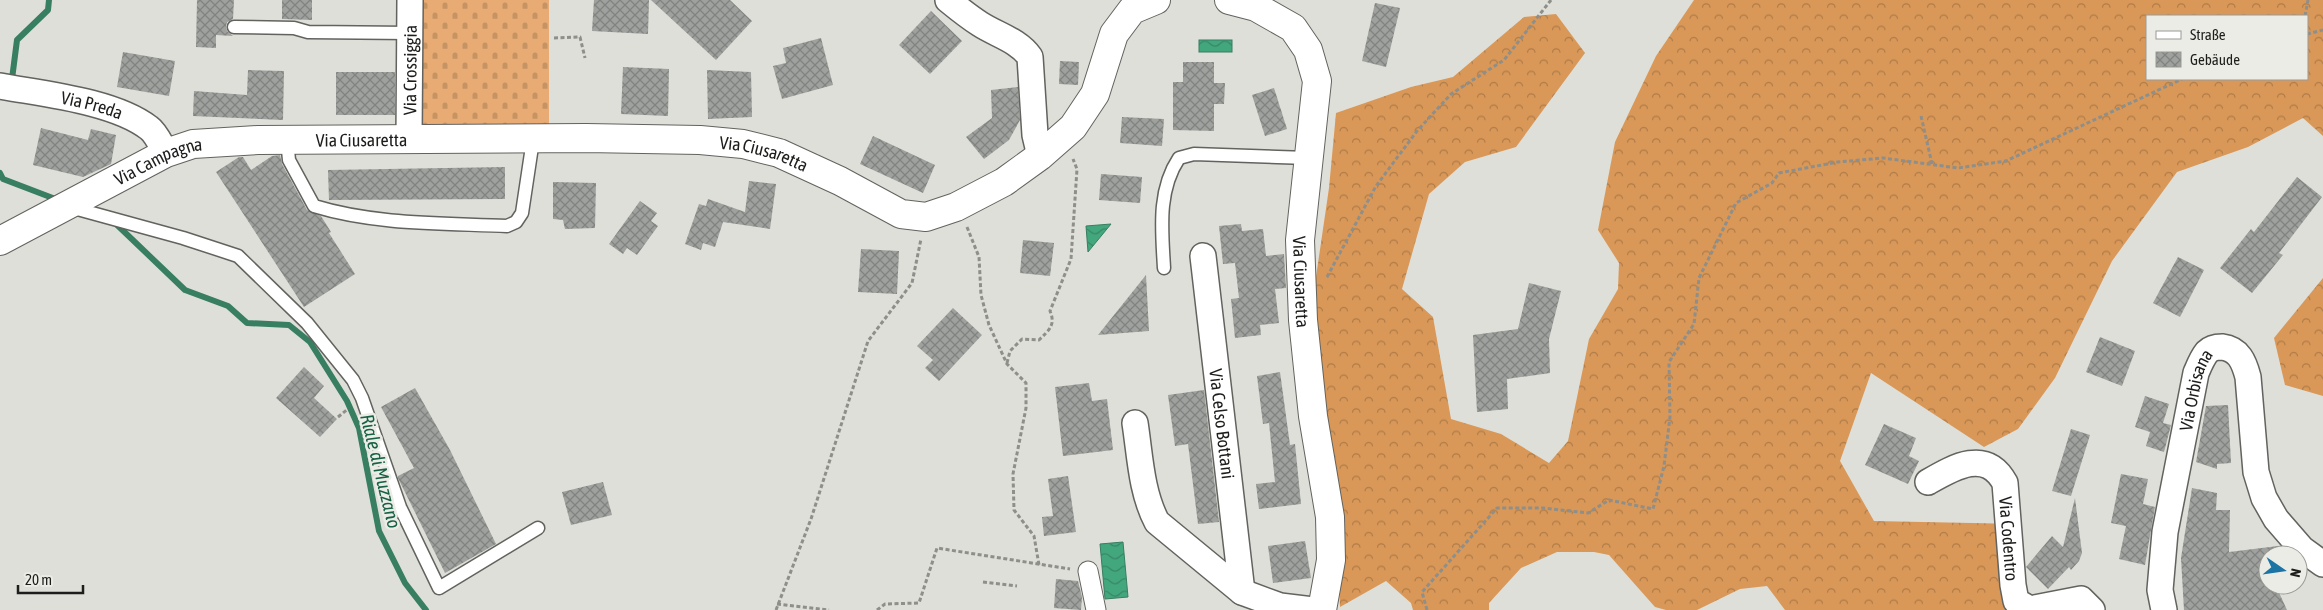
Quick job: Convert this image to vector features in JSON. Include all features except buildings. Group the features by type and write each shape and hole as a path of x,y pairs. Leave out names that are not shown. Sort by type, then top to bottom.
{"street":[{"name":"Via Crossiggia","path":"409,140 410,0"},
{"path":"948,0 982,25 1009,39 1026,51 1030,57 1035,135 1049,148"},
{"name":"Via Ciusaretta","path":"258,140 681,140 743,144 779,153 840,181 901,214 926,217 956,206 1004,182 1049,148 1073,126 1095,94 1114,34 1132,10 1156,0"},
{"name":"Via Ciusaretta","path":"1229,0 1257,4 1293,28 1308,50 1317,81 1300,240 1303,320 1313,416 1330,517 1331,560 1322,610"},
{"name":"Via Preda","path":"0,86 94,104 131,116 150,129 166,153"},
{"name":"Via Campagna","path":"0,241 166,153 193,144 258,140"},
{"name":"Via Celso Bottani","path":"1203,256 1242,592"},
{"name":"Via Orbisana","path":"2164,610 2160,590 2165,532 2196,373 2209,350 2217,347 2229,348 2238,354 2245,365 2248,377 2256,472 2264,498 2276,519 2302,549 2323,564"},
{"path":"1135,423 1144,484 1150,508 1157,522 1242,592 1280,606 1313,610"},
{"name":"Via Codentro","path":"1928,482 1955,466 1982,462 1998,471 2005,484 2016,602 2030,609 2082,599 2092,610"},
{"path":"1088,571 1096,610"}],"lane":[{"path":"234,27 294,28 308,32 410,33"},
{"path":"287,140 289,160 314,206 344,215 383,220 507,226 516,222 522,213 533,140"},
{"path":"1164,268 1162,212 1171,171 1179,158 1194,154 1308,158"},
{"path":"65,206 238,256 307,323 353,380 362,398 400,507 439,588 538,528"}],"path":[{"path":"1325,281 1376,186 1417,131 1451,94 1504,60 1552,0"},
{"path":"2305,15 2308,0"},
{"path":"2308,34 2323,30"},
{"path":"554,38 580,37 585,58"},
{"path":"1428,610 1422,592 1496,508 1543,508 1588,513 1609,500 1653,509 1664,466 1670,418 1669,362 1694,324 1699,278 1736,203 1772,183 1779,173 1838,162 1883,158 1958,168 2006,161 2180,80"},
{"path":"1921,116 1932,164"},
{"path":"1007,364 1010,351 1022,339 1039,340 1052,328 1054,320 1050,311 1071,259 1077,169 1070,152 1049,148"},
{"path":"956,206 979,257 981,295 989,325 1007,364 1026,383 1026,408 1013,474 1014,510 1034,536 1039,565"},
{"path":"776,610 811,519 868,341 912,283 926,217"},
{"path":"877,610 885,604 919,603 937,548 1088,571"},
{"path":"984,582 1017,586"},
{"path":"777,604 829,610"}],"green space":[{"path":"420,0 549,0 549,125 420,125"},
{"path":"1694,0 2323,0 2323,136 2303,118 2248,147 2177,172 2112,261 2055,378 2018,429 1984,447 1871,373 1840,461 1874,521 2021,524 2024,610 1785,610 1767,586 1740,589 1697,610 1666,610 1655,607 1609,555 1594,552 1557,552 1521,568 1489,603 1489,610 1413,610 1411,603 1386,581 1340,607 1338,560 1311,311 1329,188 1336,113 1411,87 1453,77 1524,17 1556,14 1585,53 1516,147 1465,162 1429,194 1402,289 1433,317 1451,419 1501,434 1549,463 1568,441 1589,339 1618,289 1619,263 1598,230 1615,142 1656,56"},
{"path":"2323,278 2323,396 2285,385 2274,338"}],"water":[{"path":"1199,40 1232,40 1232,52 1199,52"},
{"path":"1111,224 1088,252 1086,226"},
{"path":"1123,542 1128,597 1105,599 1100,544"}],"waterway":[{"name":"Riale di Muzzano","path":"9,83 12,79 17,40 48,10 49,0"},
{"name":"Riale di Muzzano","path":"0,173 3,179 58,200"},
{"name":"Riale di Muzzano","path":"114,222 185,290 228,306 247,323 289,325 310,342 347,401 359,428 379,531 405,583 426,610"}]}
